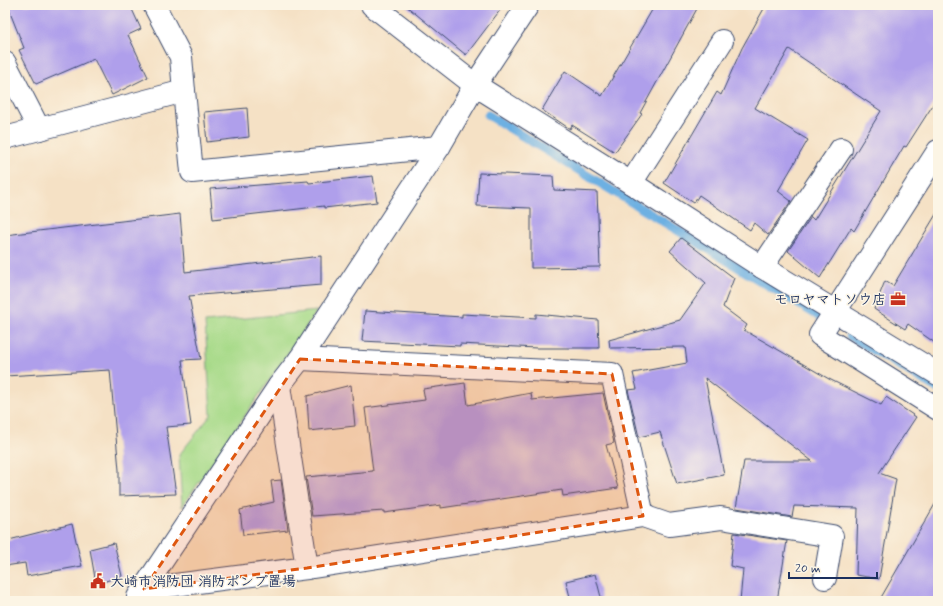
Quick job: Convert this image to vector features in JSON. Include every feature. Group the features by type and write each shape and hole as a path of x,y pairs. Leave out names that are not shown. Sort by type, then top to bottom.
{"street":[{"path":"154,5 181,57 192,172 439,147"},
{"path":"372,5 475,86 762,267 938,374"},
{"path":"139,595 279,386 300,359 439,147 475,86 528,5"},
{"path":"631,183 722,41"},
{"path":"5,63 39,129"},
{"path":"5,138 184,91"},
{"path":"762,267 841,150"},
{"path":"938,151 820,335 938,409"},
{"path":"300,359 612,374 643,516"},
{"path":"279,386 307,568"},
{"path":"139,595 643,516 669,525 721,518 832,536 825,578"}],"highlighted area":[{"path":"300,359 612,374 643,516 307,568 144,589"}],"green space":[{"path":"317,311 182,507 179,455 211,415 205,322"}],"building":[{"path":"7,5 130,5 141,29 128,35 148,77 112,95 94,59 36,84 19,50 24,48"},
{"path":"405,5 504,5 466,55"},
{"path":"655,5 699,5 640,113 642,114 615,152 572,125 570,129 542,110 565,71 602,96"},
{"path":"766,5 938,5 938,97 906,147 904,146 854,231 851,228 820,278 788,251 811,217 814,220 881,111 789,49 755,108 808,140 778,191 791,201 768,235 754,223 750,230 699,195 694,203 664,183 717,92 721,95 742,48"},
{"path":"247,108 249,137 207,142 204,112"},
{"path":"479,173 553,176 554,190 597,192 600,267 531,268 531,208 477,206"},
{"path":"373,176 377,202 324,208 324,206 213,219 210,189 308,181 309,183"},
{"path":"938,211 938,345 908,324 905,329 874,309 885,281 893,286"},
{"path":"180,214 185,272 321,256 321,285 189,296 201,359 182,360 191,425 166,427 176,494 119,496 119,470 110,370 5,376 5,235"},
{"path":"681,238 734,278 723,307 747,325 744,330 829,379 881,405 886,397 916,417 879,473 896,479 879,579 856,575 858,508 794,506 792,517 736,508 744,461 812,461 705,378 724,475 677,484 660,432 639,437 628,390 637,389 633,373 687,363 685,347 610,348 609,340 680,320 706,283 670,251"},
{"path":"365,311 462,317 462,314 536,318 536,314 598,320 599,348 537,348 460,344 460,346 362,341"},
{"path":"465,383 468,405 531,393 532,400 603,393 614,443 606,445 618,488 563,496 562,490 441,508 441,505 384,513 384,511 312,516 306,477 373,471 365,408 425,400 423,389"},
{"path":"351,385 355,426 309,431 307,396"},
{"path":"281,480 288,530 243,535 240,510 274,502 271,481"},
{"path":"938,499 938,601 879,601"},
{"path":"72,524 82,566 27,576 25,563 5,566 5,541"},
{"path":"734,533 787,541 777,601 740,601 743,569 730,566"},
{"path":"114,543 122,576 96,584 90,549"},
{"path":"595,574 602,601 571,601 566,581"}],"waterway":[{"path":"488,115 820,317"},
{"path":"850,336 938,389"}],"place":[{"name":"モロヤマトソウ店","path":"898,299"},
{"name":"大崎市消防団 消防ポンプ置場","path":"98,581"}]}
